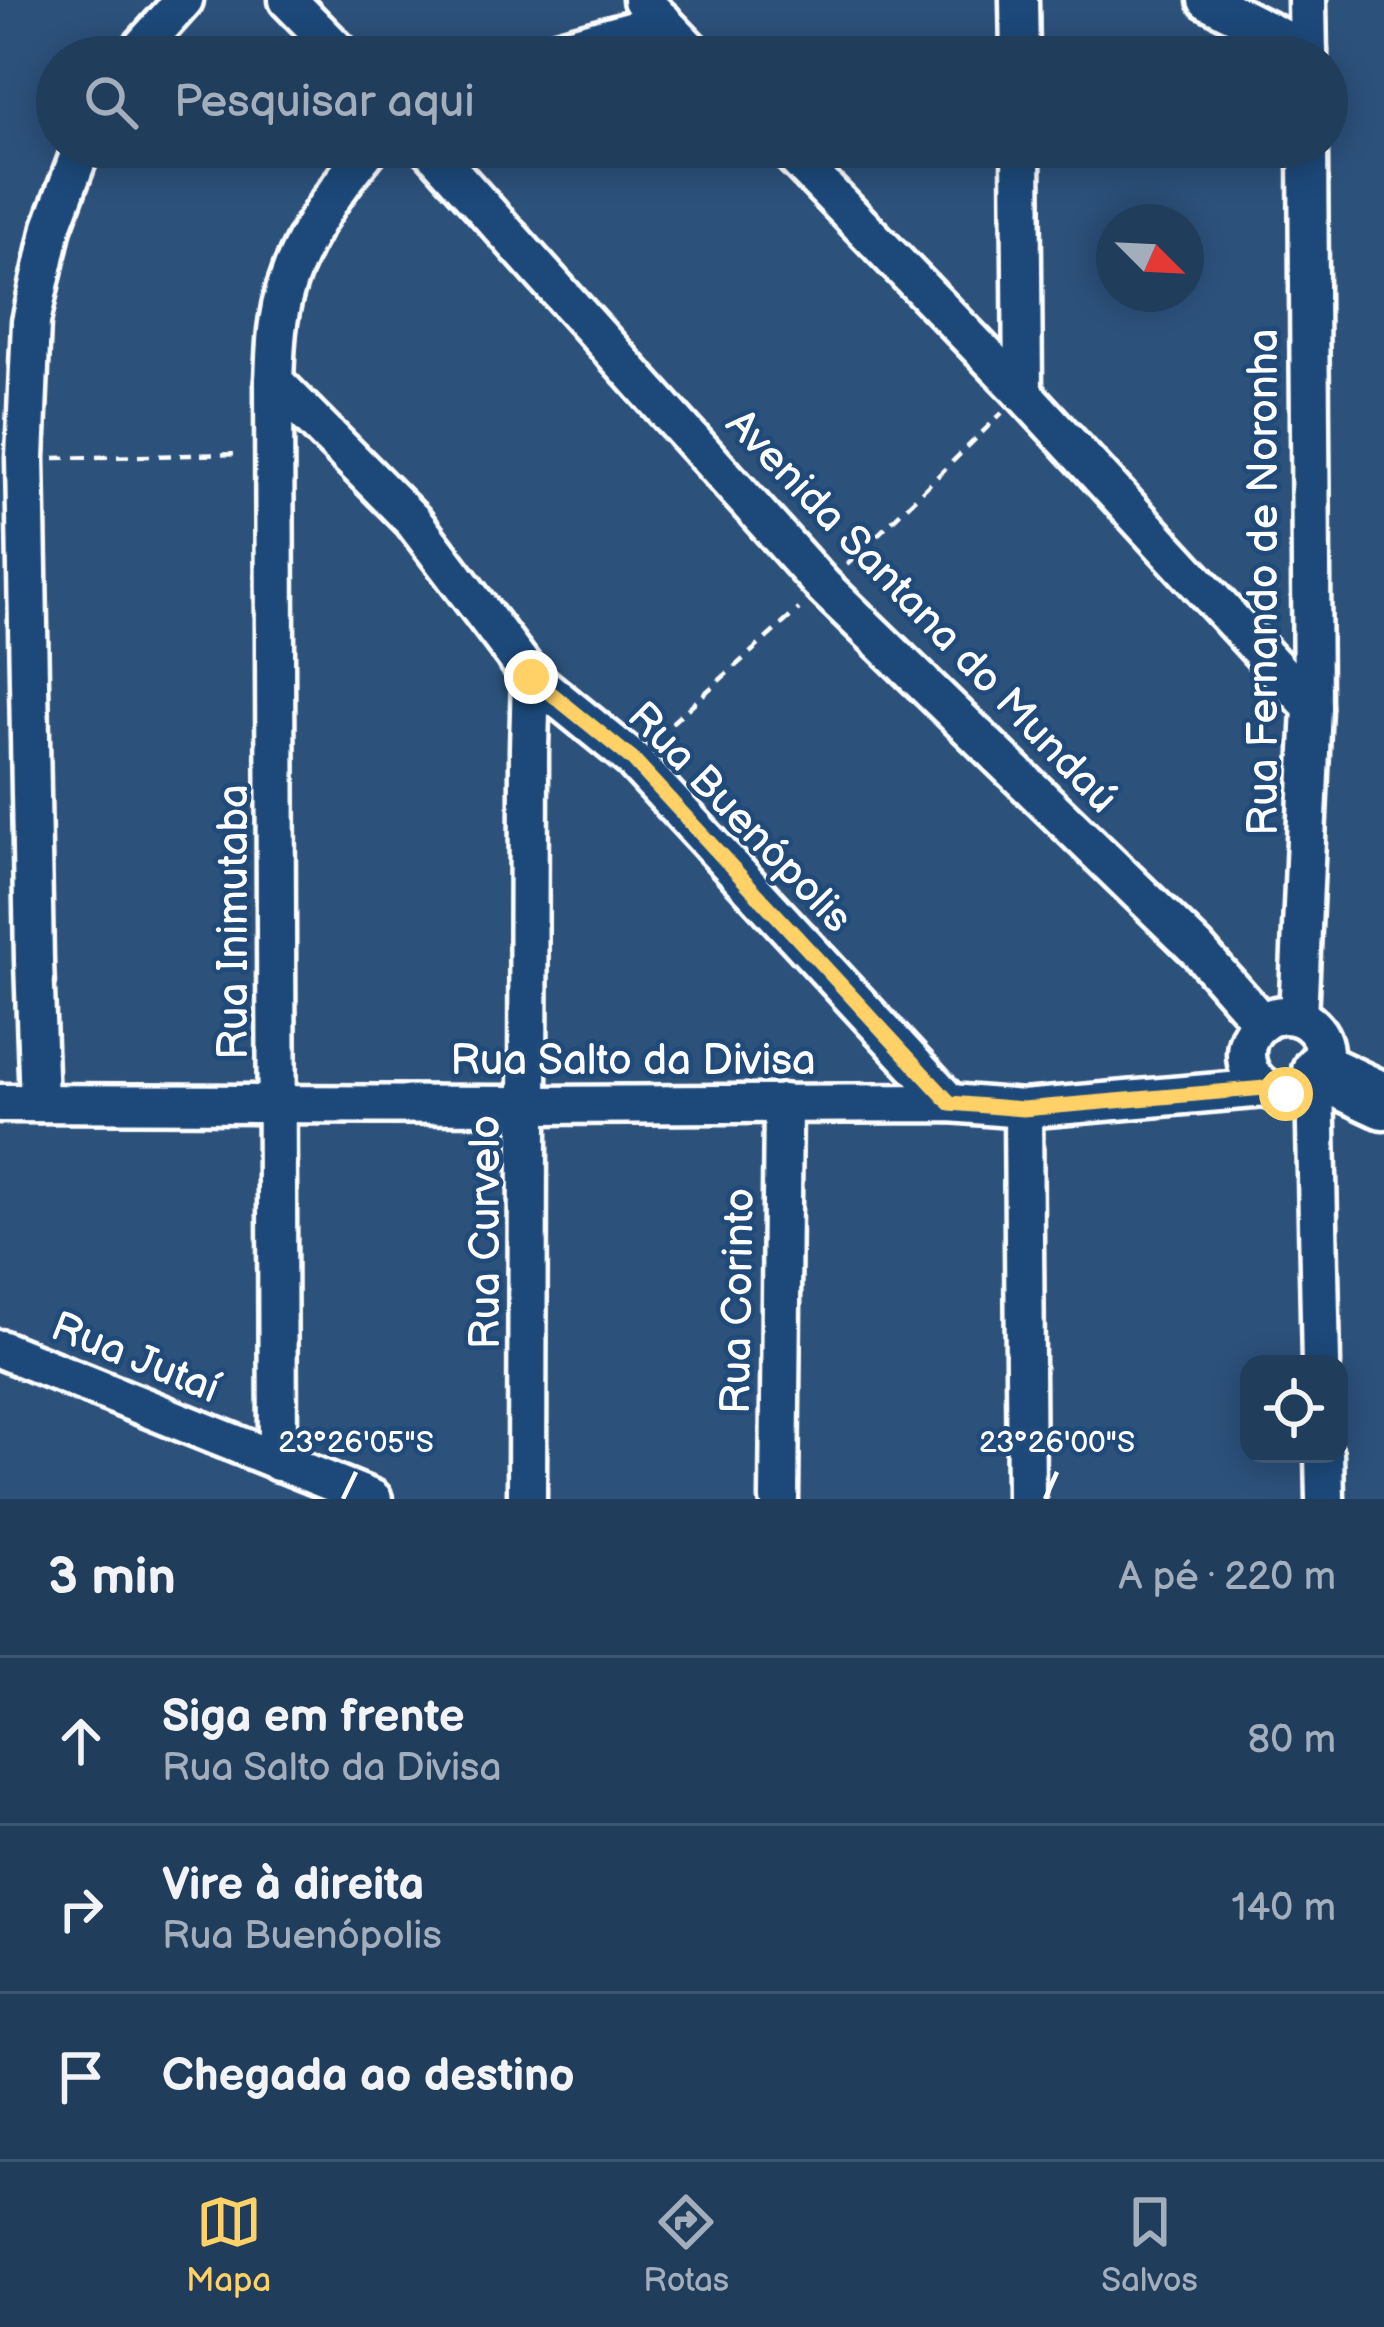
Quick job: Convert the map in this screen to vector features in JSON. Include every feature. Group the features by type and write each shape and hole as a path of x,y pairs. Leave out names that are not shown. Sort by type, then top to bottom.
{"highway":[{"path":"1318,1075 1384,1101"}],"street":[{"path":"152,36 184,0"},
{"path":"289,0 324,36"},
{"path":"1019,0 1020,36"},
{"path":"1207,0 1274,36"},
{"path":"1307,0 1308,36"},
{"path":"586,36 652,11 676,36"},
{"path":"39,1103 25,458 32,322 52,227 74,168"},
{"name":"Rua Inimutaba","path":"278,1462 274,381 278,320 298,253 354,168"},
{"name":"Avenida Santana do Mundaú","path":"449,168 824,587 1198,950 1280,1020"},
{"path":"805,168 1023,393 1312,707"},
{"path":"1021,168 1023,393"},
{"name":"Rua Fernando de Noronha","path":"1280,1020 1312,707 1308,168"},
{"name":"Rua Buenópolis","path":"274,381 413,521 531,677 632,759 950,1103"},
{"name":"Rua Curvelo","path":"527,1499 531,677"},
{"path":"1318,1075 1297,1092 1265,1088 1250,1072 1246,1051 1254,1030 1280,1020 1307,1022 1324,1050 1318,1075 1322,1355"},
{"name":"Rua Salto da Divisa","path":"0,1103 950,1103 1023,1109 1265,1088"},
{"name":"Rua Corinto","path":"779,1499 783,1103"},
{"path":"1023,1109 1026,1499"},
{"name":"Rua Jutaí","path":"0,1349 373,1499"},
{"path":"1324,1463 1324,1499"}],"path":[{"path":"25,458 276,453"}],"route":[{"path":"531,677 632,759 950,1103 1023,1109 1265,1088 1286,1094"}]}
